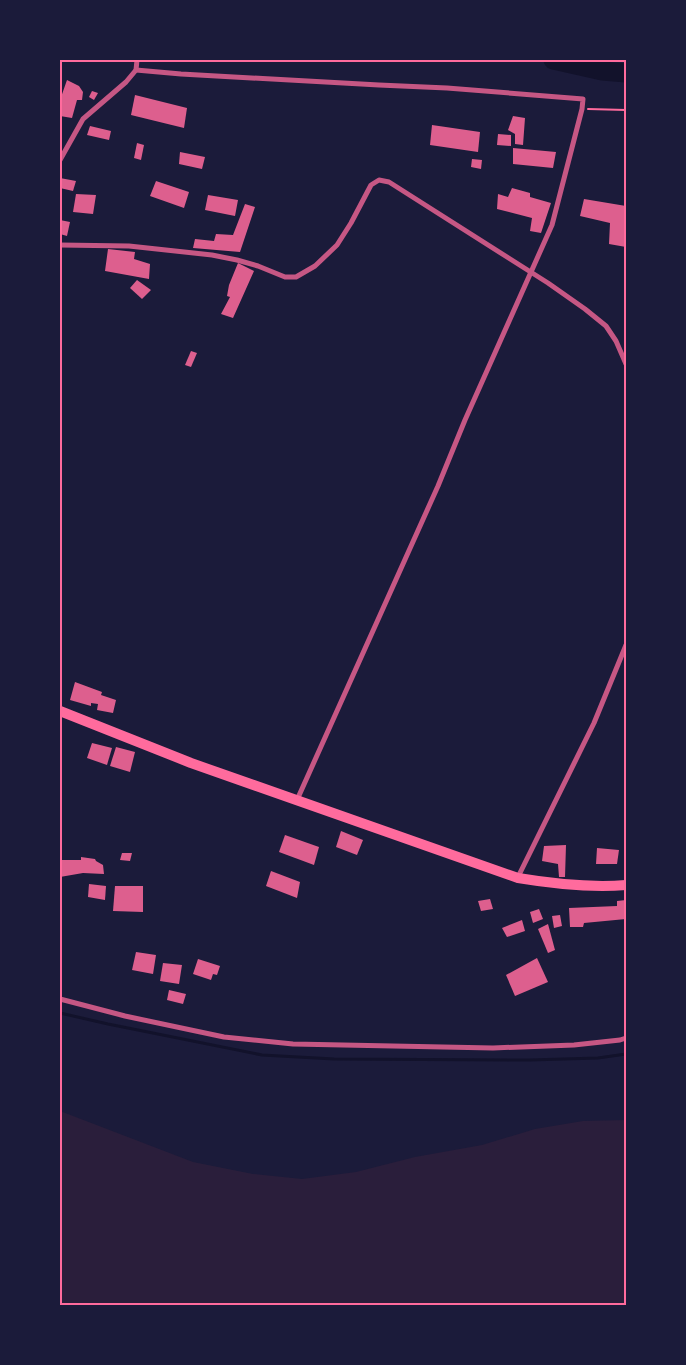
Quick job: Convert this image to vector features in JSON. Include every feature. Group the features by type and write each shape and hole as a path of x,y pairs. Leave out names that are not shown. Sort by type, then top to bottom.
{"highway":[{"path":"60,711 191,763 518,878 560,885 610,887 626,885"}],"street":[{"path":"60,160 84,119 126,82 136,70 137,60"},
{"path":"136,70 173,74 448,88 583,99 552,225 541,246 438,486 297,800"},
{"path":"60,245 129,246 212,255 258,266 285,277 296,277 315,266 337,245 352,223 372,185 375,182 384,180 563,292 606,326 616,341 626,364"},
{"path":"518,878 594,723 626,645"},
{"path":"60,999 125,1016 224,1037 293,1044 493,1048 574,1045 626,1038"}],"path":[{"path":"582,109 626,110"}],"shaded area":[{"path":"60,1111 193,1162 253,1174 302,1179 356,1172 415,1157 482,1145 535,1129 583,1121 626,1120 626,1305 60,1305"}],"building":[{"path":"67,80 79,86 83,92 82,100 77,100 72,118 60,116 60,100"},
{"path":"92,91 98,93 94,100 89,97"},
{"path":"135,95 187,108 184,128 131,115"},
{"path":"513,116 525,118 523,145 515,144 515,134 508,130"},
{"path":"432,125 480,132 478,152 430,145"},
{"path":"90,126 111,131 109,140 87,135"},
{"path":"498,134 511,135 511,146 497,145"},
{"path":"137,143 144,145 141,160 134,158"},
{"path":"513,148 556,152 553,168 513,164"},
{"path":"180,152 205,157 202,169 179,164"},
{"path":"472,159 482,160 481,169 471,167"},
{"path":"60,178 76,181 73,191 60,188"},
{"path":"156,181 189,192 184,208 150,196"},
{"path":"512,188 530,193 530,197 551,203 541,233 530,231 532,218 497,209 498,194 508,197"},
{"path":"76,194 96,195 93,214 73,212"},
{"path":"208,195 238,200 235,216 205,210"},
{"path":"584,199 626,206 626,247 609,244 610,223 580,216"},
{"path":"245,204 255,207 240,252 193,248 195,239 214,241 216,234 233,235"},
{"path":"60,220 70,222 67,236 60,234"},
{"path":"108,249 135,252 134,259 150,264 149,279 105,271"},
{"path":"238,263 254,271 233,318 221,314 230,297 227,296 229,285"},
{"path":"137,280 151,290 142,299 130,288"},
{"path":"191,351 197,353 191,367 185,365"},
{"path":"75,682 102,692 101,695 116,700 113,713 97,710 98,704 91,703 91,706 70,700"},
{"path":"92,743 112,748 107,765 87,758"},
{"path":"116,747 135,752 130,772 110,766"},
{"path":"341,831 363,840 357,855 336,847"},
{"path":"285,835 319,847 314,865 279,852"},
{"path":"566,845 565,877 559,877 558,864 542,861 544,846"},
{"path":"597,848 619,850 617,864 596,864"},
{"path":"122,853 132,853 130,861 120,860"},
{"path":"60,856 62,860 81,860 81,857 95,859 103,865 104,874 83,873 60,877"},
{"path":"271,871 300,882 297,898 266,886"},
{"path":"89,884 106,886 105,900 88,897"},
{"path":"115,886 143,886 143,912 113,911"},
{"path":"490,899 493,909 481,911 478,901"},
{"path":"626,900 626,919 584,923 583,927 570,927 569,908 617,906 617,901"},
{"path":"539,909 543,919 533,923 530,912"},
{"path":"560,915 562,926 554,928 552,916"},
{"path":"522,920 525,931 507,937 502,928"},
{"path":"548,924 555,950 548,953 538,929"},
{"path":"136,952 156,955 153,974 132,970"},
{"path":"537,958 548,982 515,996 506,975"},
{"path":"198,959 220,966 217,975 213,974 211,980 193,974"},
{"path":"163,963 182,965 179,984 160,981"},
{"path":"169,990 186,994 183,1004 167,1000"}],"waterway":[{"path":"553,60 602,71 626,73"},
{"path":"60,1013 262,1055 334,1059 530,1060 598,1058 626,1054"}]}
